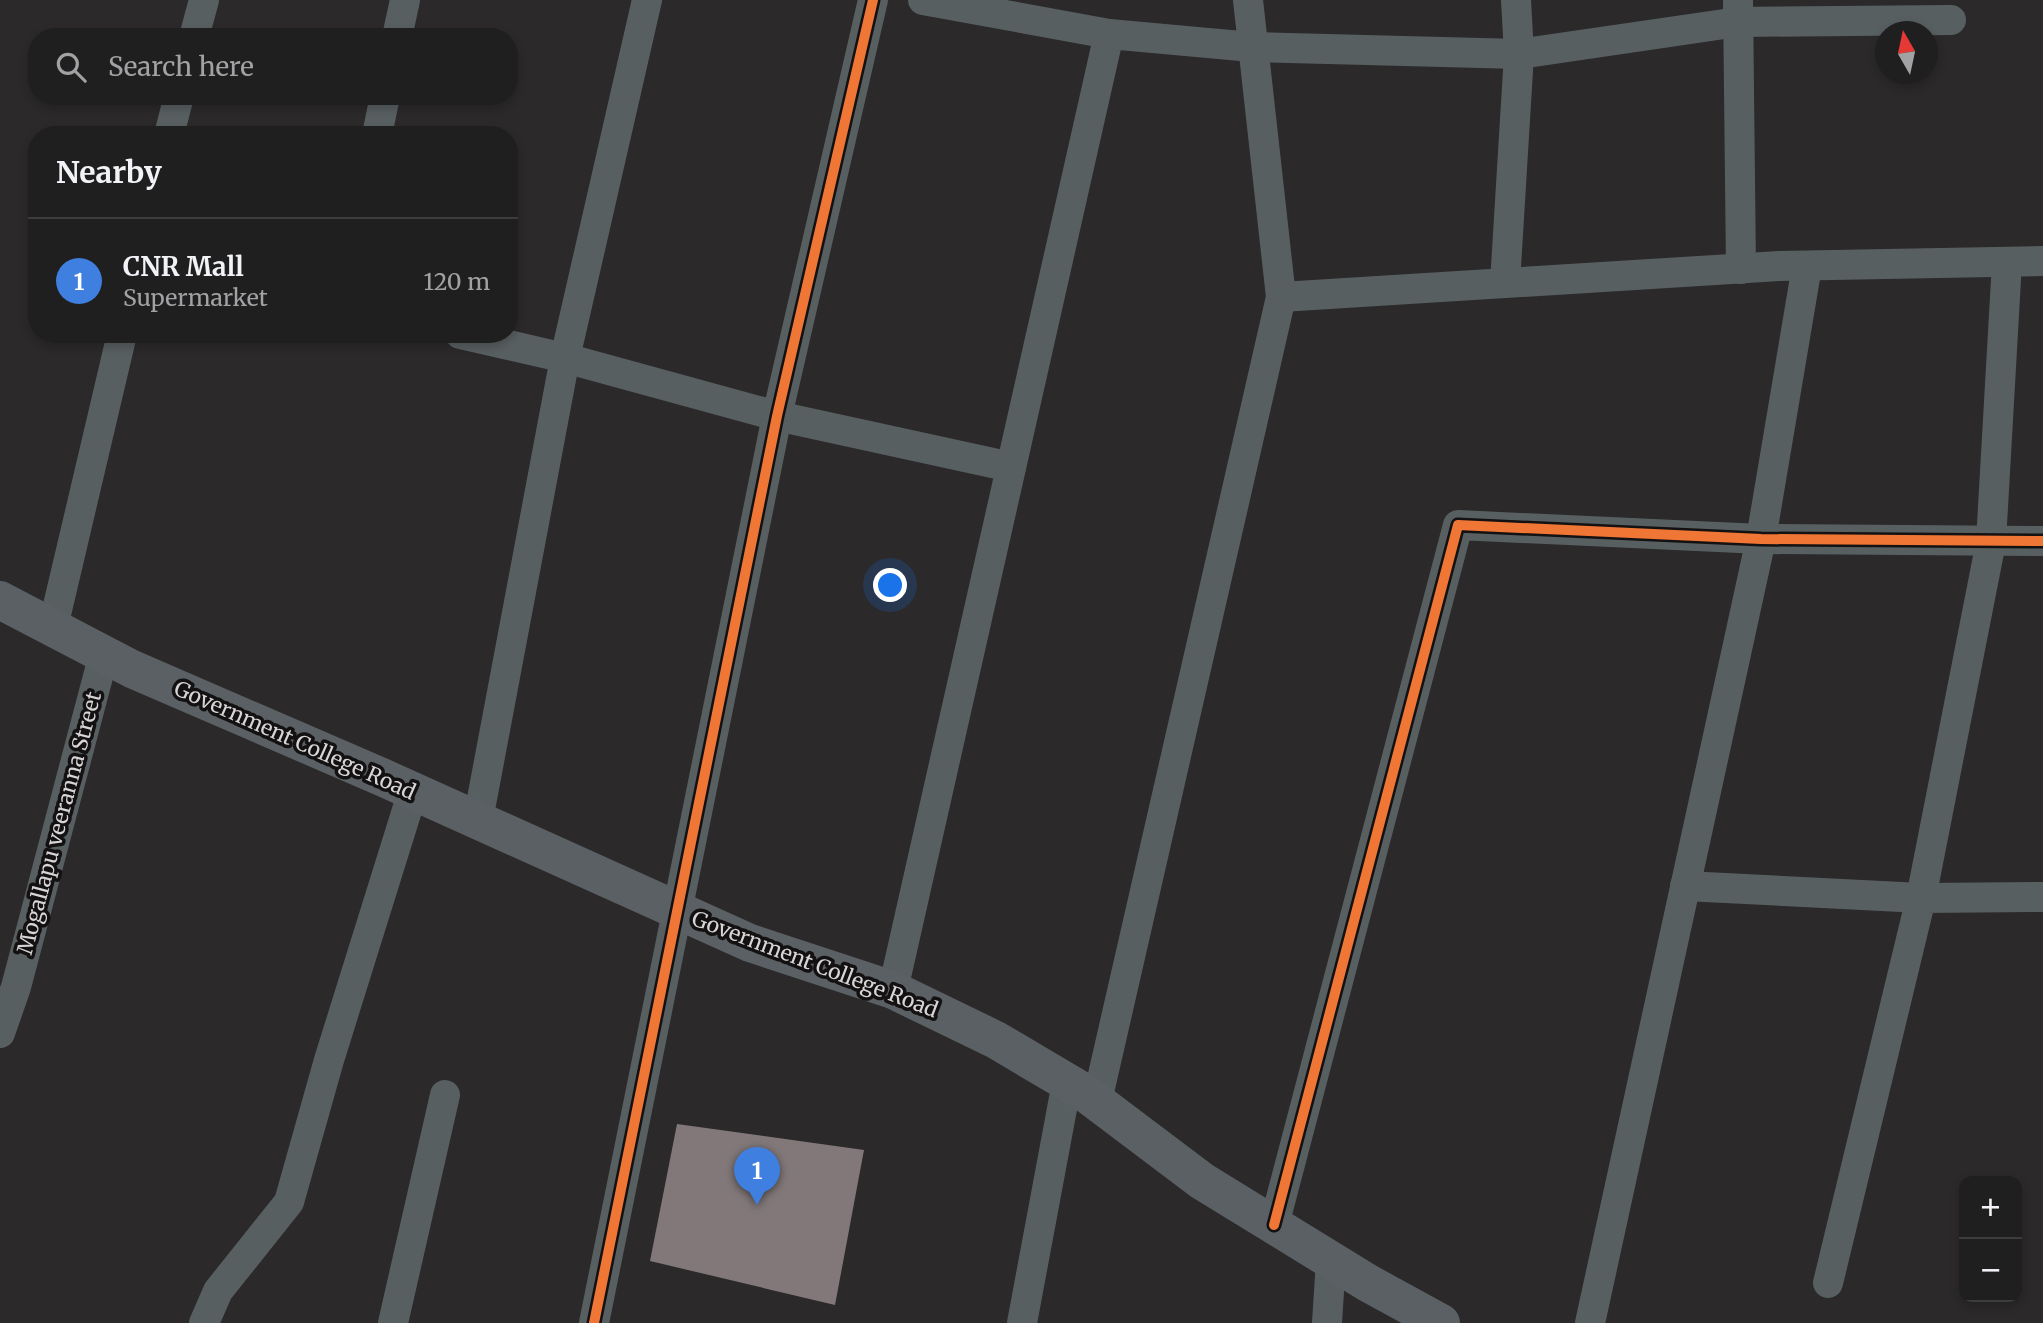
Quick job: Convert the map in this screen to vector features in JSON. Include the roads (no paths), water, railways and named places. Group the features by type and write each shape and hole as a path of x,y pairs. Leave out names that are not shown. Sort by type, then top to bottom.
{"main road":[{"name":"Government College Road","path":"0,600 104,654 750,943 893,990 996,1040 1082,1092 1202,1181 1441,1323"}],"street":[{"path":"196,28 204,0"},
{"path":"399,28 405,0"},
{"path":"478,820 565,358 647,0"},
{"path":"594,1323 777,415 873,0"},
{"path":"923,0 992,6 1109,34 1252,47 1519,54 1738,11 1951,20"},
{"path":"1022,1323 1281,297 1248,0"},
{"path":"1505,283 1519,54 1516,0"},
{"path":"1738,11 1741,269"},
{"path":"893,990 1109,34"},
{"path":"171,126 176,105"},
{"path":"379,126 383,105"},
{"path":"1281,297 1741,269 2043,261"},
{"path":"1828,1283 1921,898 1991,542 2007,262"},
{"path":"1590,1323 1761,539 1807,266"},
{"path":"53,627 120,343"},
{"path":"499,343 777,415 1011,467"},
{"path":"1273,1225 1458,525 1761,539 2043,541"},
{"name":"Mogallapu veeranna Street","path":"0,1033 16,986 104,654"},
{"path":"204,1323 218,1291 289,1202 329,1060 413,792"},
{"path":"1685,886 1921,898 2043,897"},
{"path":"393,1323 445,1096"},
{"path":"1327,1323 1331,1260"}],"place":[{"name":"CNR Mall","path":"757,1205"}]}
